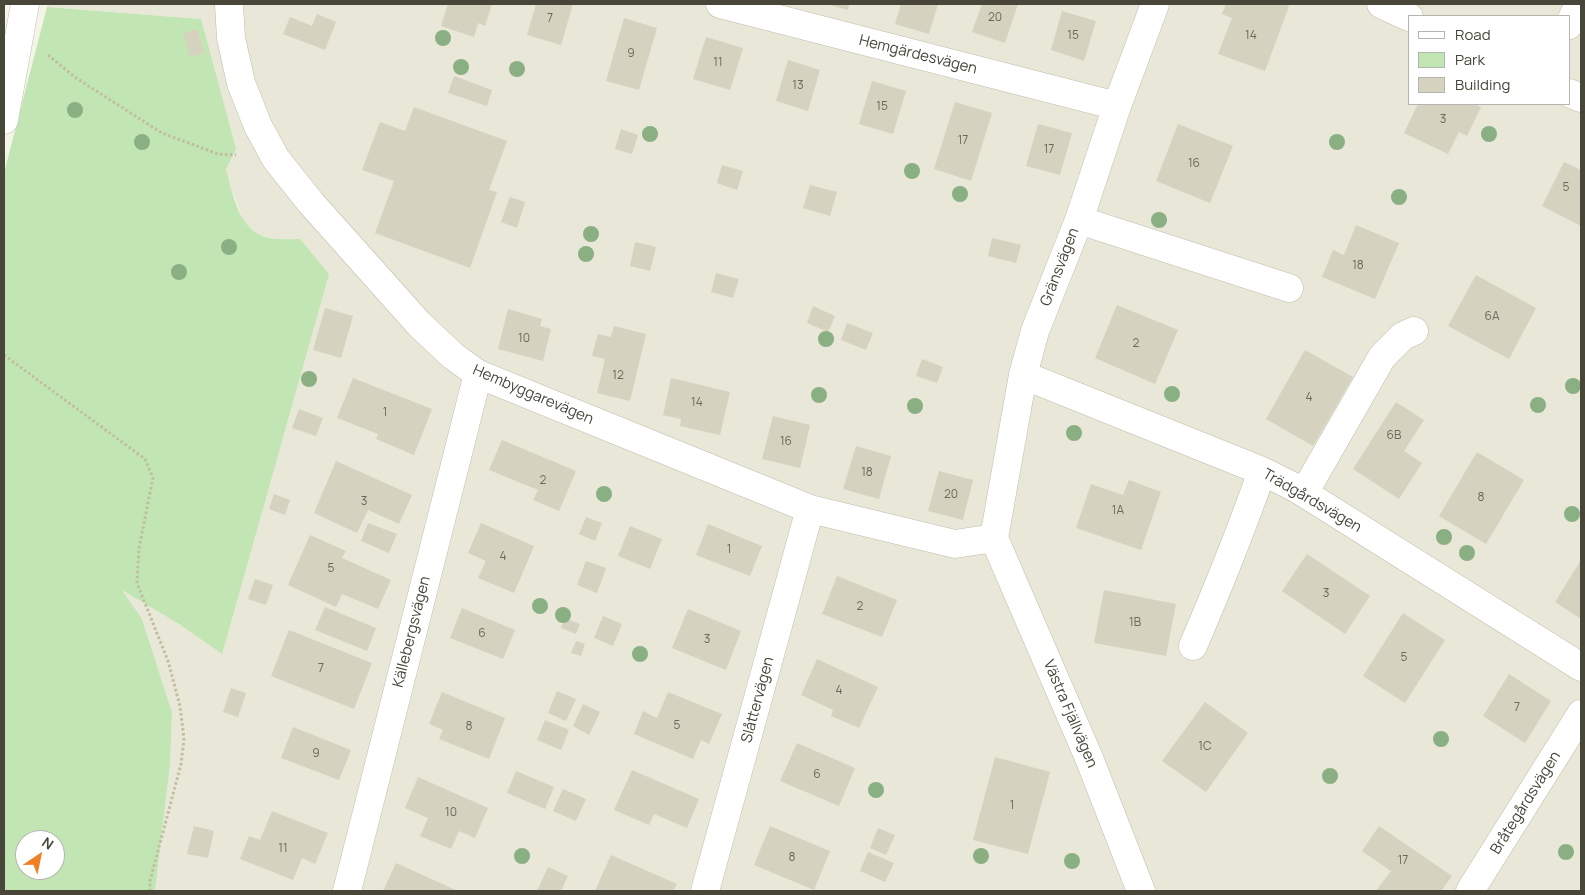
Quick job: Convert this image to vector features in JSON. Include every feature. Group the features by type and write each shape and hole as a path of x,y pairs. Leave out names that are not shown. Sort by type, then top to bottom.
{"street":[{"name":"Hembyggarevägen","path":"229,4 231,38 241,83 258,126 276,159 311,202 419,324 453,356 478,374 810,509 955,544 994,538"},
{"name":"Hemgärdesvägen","path":"720,4 1117,106"},
{"name":"Gränsvägen","path":"994,538 1023,375 1035,331 1079,220 1117,106 1155,4"},
{"path":"1381,4 1408,17"},
{"path":"1570,23 1579,4"},
{"path":"4,120 24,10"},
{"path":"1079,220 1290,288"},
{"path":"1304,493 1382,357 1403,336 1414,331"},
{"name":"Källebergsvägen","path":"347,891 478,374"},
{"name":"Trädgårdsvägen","path":"1023,375 1262,471 1304,493 1581,667"},
{"path":"1193,646 1222,580 1262,471"},
{"name":"Slåttervägen","path":"705,891 810,509"},
{"name":"Västra Fjällvägen","path":"994,538 1089,758 1141,891"},
{"name":"Bråtegårdsvägen","path":"1470,891 1581,714"}],"path":[{"path":"24,10 47,53 76,78 162,133 218,154 276,159"},
{"path":"4,355 145,459 153,478 139,548 138,583 168,661 180,706 184,738 181,764 150,881 150,891"}],"shaded area":[{"path":"48,4 1581,4 1581,891 155,891 170,765 172,712 142,619 121,589 179,624 222,654 300,239 279,240 258,235 244,222 226,169 201,19 47,7"}],"green space":[{"path":"47,7 201,19 236,149 226,169 240,214 251,229 258,234 268,238 300,239 329,274 222,654 179,624 122,590 142,619 172,712 170,765 155,891 4,891 4,173"}],"building":[{"path":"448,4 492,4 485,26 478,23 474,37 441,26"},
{"path":"536,4 573,4 561,45 527,35"},
{"path":"827,4 849,4 848,10"},
{"path":"901,4 938,4 929,34 895,24"},
{"path":"982,4 1018,4 1005,43 972,32"},
{"path":"1226,4 1284,4 1289,6 1265,71 1218,54 1232,18 1222,14"},
{"path":"1062,11 1096,21 1084,61 1051,50"},
{"path":"317,14 336,22 325,50 283,34 290,17 312,26"},
{"path":"624,18 657,28 639,90 606,81"},
{"path":"197,29 205,53 190,57 183,33"},
{"path":"706,37 743,48 730,90 693,79"},
{"path":"788,60 820,70 808,111 776,101"},
{"path":"454,76 492,90 487,106 448,93"},
{"path":"872,81 906,91 893,134 859,124"},
{"path":"955,102 992,113 971,181 934,169"},
{"path":"1418,105 1476,105 1481,107 1467,136 1459,132 1448,154 1404,133"},
{"path":"414,107 507,141 489,190 497,192 470,268 375,233 394,181 362,170 380,122 405,131"},
{"path":"1038,124 1072,133 1060,175 1026,166"},
{"path":"1178,124 1233,146 1210,203 1156,181"},
{"path":"621,129 638,135 632,154 615,149"},
{"path":"1564,162 1581,170 1581,226 1542,206"},
{"path":"722,165 743,171 737,190 717,183"},
{"path":"810,185 837,192 830,216 803,208"},
{"path":"510,197 525,202 517,228 501,222"},
{"path":"1356,225 1399,243 1375,299 1322,277 1333,250 1344,255"},
{"path":"992,238 1021,245 1016,263 988,256"},
{"path":"635,242 656,247 650,271 630,266"},
{"path":"716,273 739,279 733,298 711,292"},
{"path":"1476,275 1536,308 1509,359 1448,326"},
{"path":"1117,305 1178,330 1155,384 1095,358"},
{"path":"813,306 835,316 828,332 807,323"},
{"path":"325,308 353,316 341,358 313,350"},
{"path":"508,309 542,319 540,326 551,329 543,361 498,349"},
{"path":"847,323 873,333 866,350 841,340"},
{"path":"614,326 646,334 630,401 597,393 605,359 592,356 598,334 611,337"},
{"path":"1305,350 1353,377 1313,446 1266,419"},
{"path":"922,359 943,367 937,383 916,376"},
{"path":"353,378 432,409 414,455 376,439 378,434 337,418"},
{"path":"671,378 730,392 720,435 680,426 681,419 663,415"},
{"path":"1396,402 1424,420 1404,451 1422,463 1399,499 1353,469"},
{"path":"299,409 323,418 316,436 292,428"},
{"path":"773,416 810,425 800,468 762,459"},
{"path":"502,440 576,471 559,511 533,500 538,490 489,470"},
{"path":"856,446 891,456 879,499 843,489"},
{"path":"1477,452 1524,480 1486,544 1439,516"},
{"path":"336,461 412,495 399,524 368,510 357,533 314,513"},
{"path":"939,471 973,480 963,520 928,511"},
{"path":"1129,480 1161,492 1141,550 1076,528 1091,484 1123,495"},
{"path":"274,494 290,500 285,515 269,509"},
{"path":"586,517 602,523 595,541 579,534"},
{"path":"368,523 397,534 389,553 361,541"},
{"path":"481,523 534,546 514,593 478,578 486,561 468,553"},
{"path":"708,524 762,546 750,576 696,555"},
{"path":"630,526 662,539 650,569 618,556"},
{"path":"310,535 346,551 342,558 391,580 378,609 342,594 336,607 288,585"},
{"path":"1307,554 1370,596 1345,634 1282,591"},
{"path":"1581,560 1581,619 1555,602"},
{"path":"586,561 606,568 597,593 577,585"},
{"path":"837,576 897,600 882,637 822,614"},
{"path":"255,579 273,585 266,605 248,599"},
{"path":"1104,590 1176,604 1166,656 1094,643"},
{"path":"325,607 376,628 367,651 315,630"},
{"path":"462,608 515,630 503,659 450,638"},
{"path":"688,609 741,631 726,670 672,648"},
{"path":"1403,613 1445,640 1405,703 1363,676"},
{"path":"603,616 622,624 613,646 594,638"},
{"path":"565,618 580,624 576,634 561,628"},
{"path":"289,630 372,663 354,709 271,676"},
{"path":"576,641 585,644 581,656 571,653"},
{"path":"817,659 878,687 859,728 831,716 833,710 801,695"},
{"path":"1509,674 1551,701 1525,743 1483,716"},
{"path":"231,688 246,693 238,717 223,712"},
{"path":"557,691 576,699 566,721 548,713"},
{"path":"442,692 505,718 489,759 439,739 443,730 429,724"},
{"path":"668,692 722,714 709,744 701,740 693,759 634,734 643,711 657,718"},
{"path":"1205,702 1248,733 1206,792 1162,761"},
{"path":"583,704 600,712 589,735 573,726"},
{"path":"545,720 569,730 561,750 537,740"},
{"path":"293,727 351,750 339,780 281,758"},
{"path":"797,743 855,768 839,806 780,781"},
{"path":"995,757 1050,772 1028,854 973,840"},
{"path":"632,770 699,799 687,828 654,814 649,825 614,810"},
{"path":"516,771 554,787 545,809 507,793"},
{"path":"418,777 488,808 475,838 459,831 451,849 420,836 428,818 405,808"},
{"path":"563,789 586,799 576,821 553,811"},
{"path":"272,811 328,833 315,864 302,858 293,880 240,859 249,836 260,840"},
{"path":"194,826 214,831 208,858 187,854"},
{"path":"770,826 830,851 814,890 754,865"},
{"path":"1379,826 1452,876 1441,891 1376,891 1391,871 1362,851"},
{"path":"878,828 895,835 886,855 870,848"},
{"path":"868,852 894,863 885,882 860,871"},
{"path":"611,855 677,884 673,891 595,891"},
{"path":"396,863 458,891 383,891"},
{"path":"548,867 568,876 561,891 537,891"}]}
